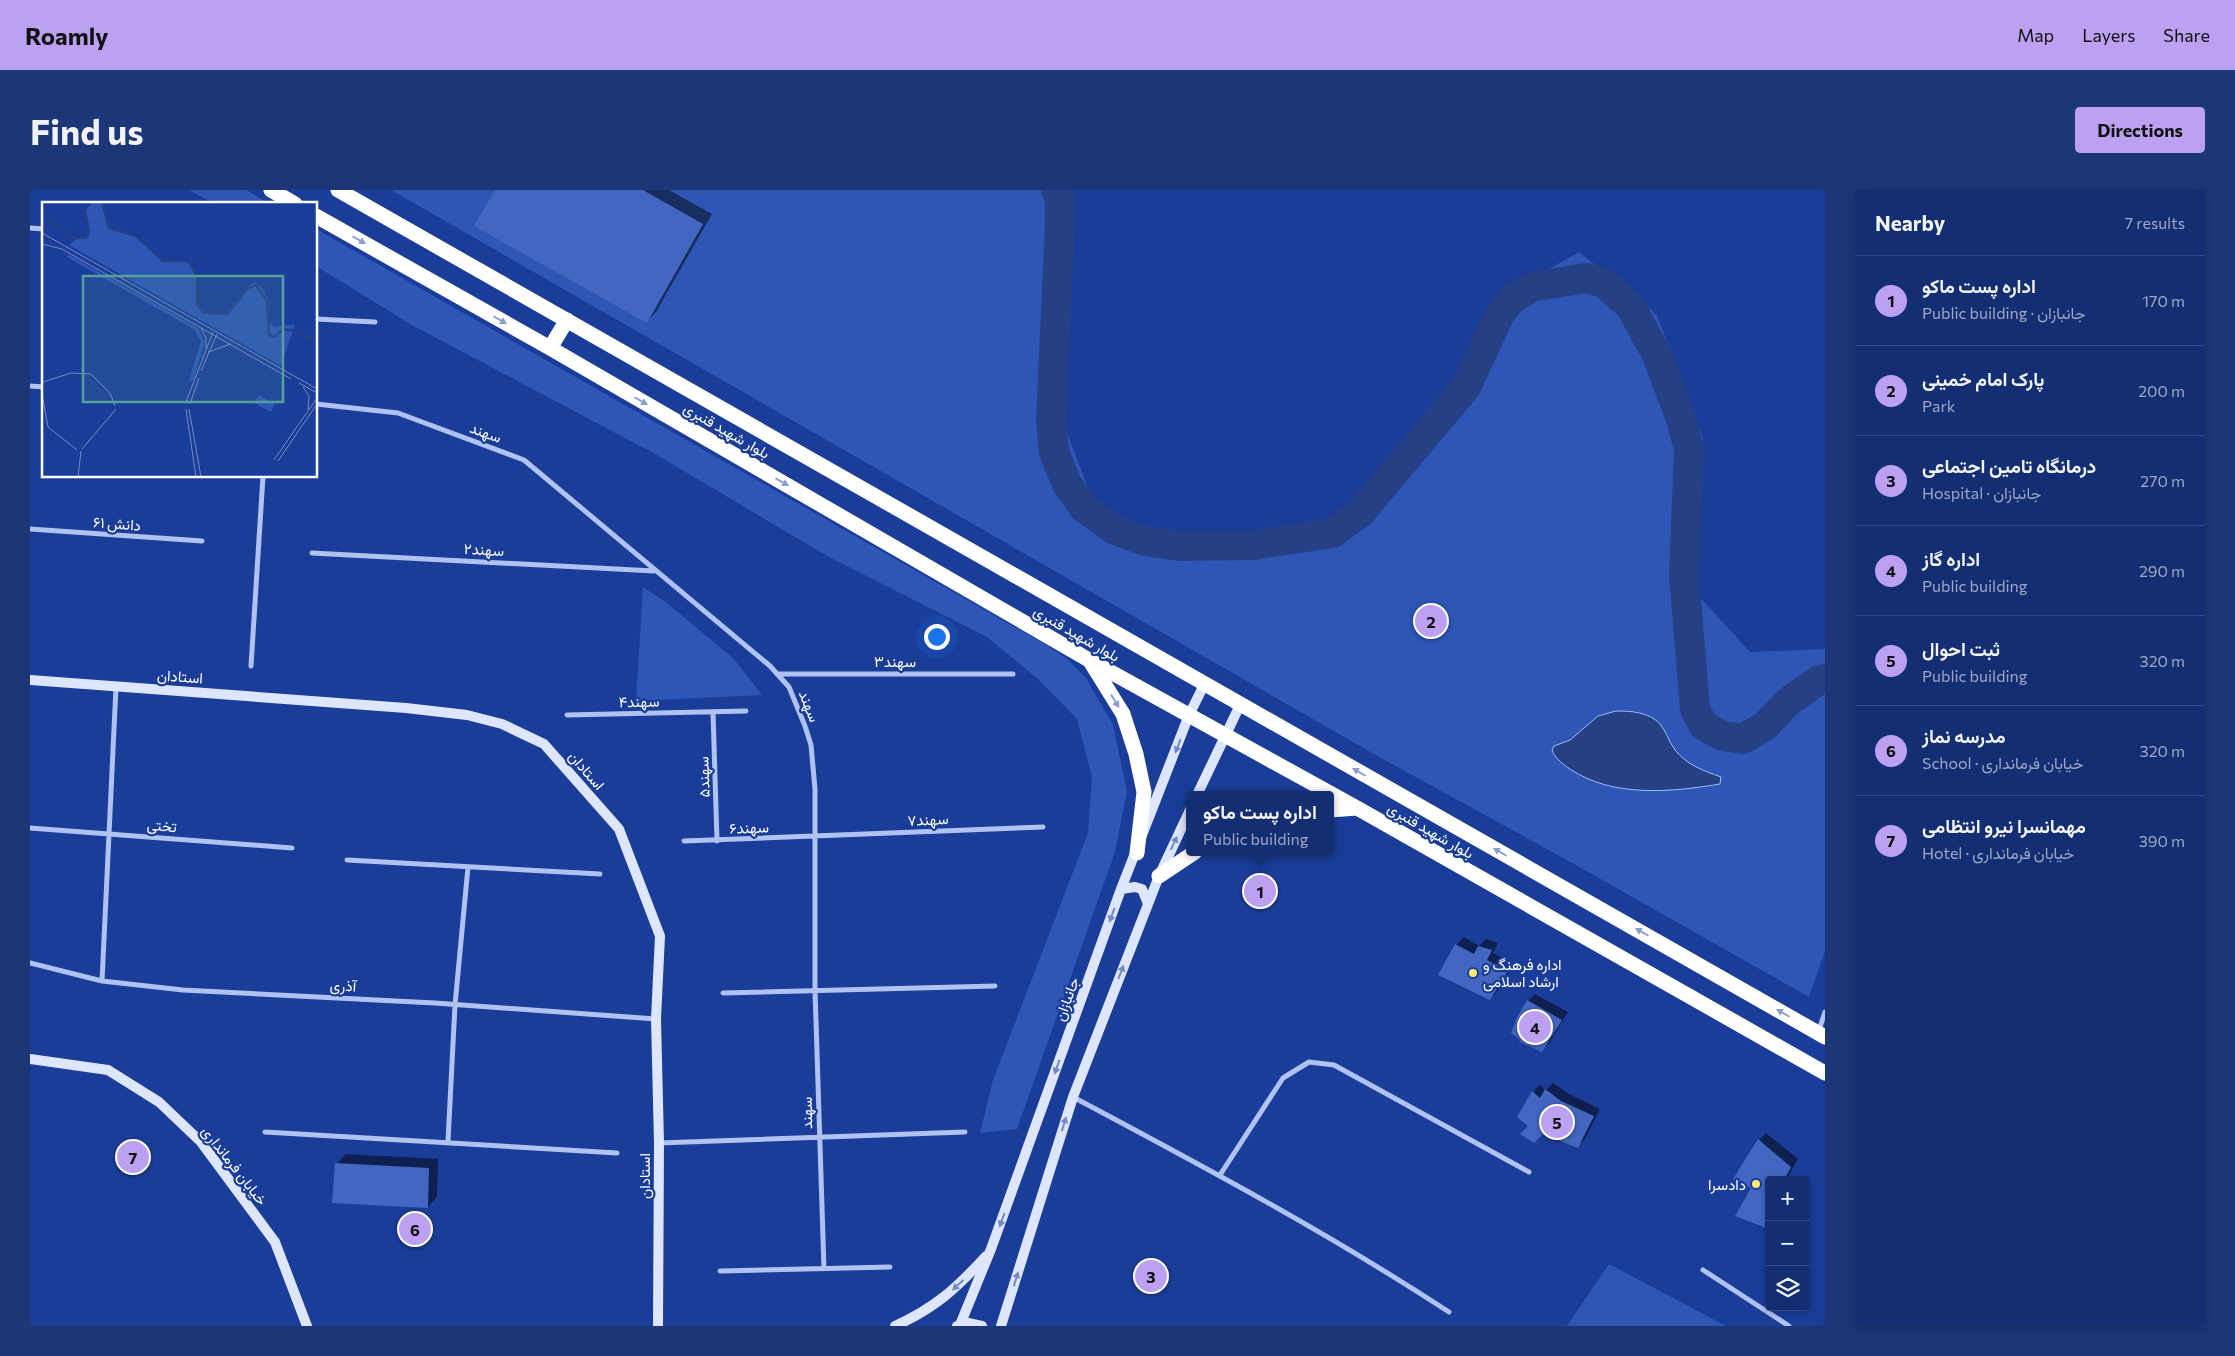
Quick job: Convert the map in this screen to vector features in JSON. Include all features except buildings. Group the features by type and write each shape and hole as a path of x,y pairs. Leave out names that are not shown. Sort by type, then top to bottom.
{"highway":[{"path":"271,190 292,202"},
{"name":"بلوار شهید قنبری","path":"338,190 1821,1035"},
{"name":"بلوار شهید قنبری","path":"318,217 550,348 1089,660 1326,791"},
{"path":"550,348 567,320"},
{"path":"1089,660 1123,714 1136,754 1144,792 1137,853"},
{"name":"بلوار شهید قنبری","path":"1334,795 1825,1073"},
{"path":"1334,810 1357,808"},
{"path":"1158,876 1188,856"}],"main road":[{"name":"استادان","path":"30,680 341,702 467,715 502,724 544,744 619,829 660,936 656,1019 659,1143 658,1326"},
{"name":"جانبازان","path":"958,1325 991,1250 1121,889 1137,853 1189,715 1204,685"},
{"path":"1199,791 1240,705"},
{"path":"1001,1326 1073,1097 1158,876 1186,818"},
{"path":"1121,889 1135,887 1142,889 1148,904"},
{"name":"خیابان فرمانداری","path":"30,1059 108,1070 159,1102 201,1142 275,1242 308,1326"},
{"path":"896,1326 923,1313 958,1286 991,1250"},
{"path":"958,1325 968,1323 982,1326"}],"street":[{"path":"318,319 375,322"},
{"name":"سهند","path":"318,404 398,414 524,460 777,674 789,687 811,745 815,789 815,990 824,1269"},
{"path":"251,666 263,478"},
{"name":"دانش ۶۱","path":"30,529 202,541"},
{"name":"سهند۲","path":"312,553 654,571"},
{"name":"سهند۳","path":"777,674 1013,674"},
{"path":"102,981 116,687"},
{"name":"سهند۴","path":"567,714 746,711"},
{"name":"سهند۵","path":"713,712 717,840"},
{"name":"سهند۷","path":"815,837 1042,826"},
{"name":"تختی","path":"30,828 292,848"},
{"name":"سهند۶","path":"684,841 815,837"},
{"path":"347,860 600,874"},
{"path":"448,1141 455,1005 468,867"},
{"name":"آذری","path":"30,963 102,981 183,990 455,1005 656,1019"},
{"path":"723,993 996,986"},
{"path":"1821,1035 1825,1012"},
{"path":"1220,1175 1283,1078 1309,1062 1334,1065 1530,1172"},
{"path":"1073,1097 1220,1175 1401,1280 1449,1312"},
{"path":"266,1132 448,1141 617,1153"},
{"path":"659,1143 965,1132"},
{"path":"720,1271 890,1267"},
{"path":"1703,1270 1789,1326"}],"shaded area":[{"path":"189,190 246,190 267,202 211,202"},
{"path":"391,190 1046,190 1050,198 1046,334 1057,406 1102,525 1238,551 1307,546 1403,458 1463,382 1533,278 1579,252 1657,315 1703,438 1695,592 1750,652 1825,649 1825,951 1809,997 1574,864 1372,753"},
{"path":"318,230 1048,646 1067,659 1086,678 1113,725 1127,791 1115,852 1017,1129 980,1133 993,1080 1088,833 1092,777 1077,719 1038,679 987,637 827,556 657,455 410,324 318,267"},
{"path":"643,587 667,603 734,659 762,695 636,701"},
{"path":"1616,711 1640,713 1656,720 1673,747 1685,760 1696,767 1721,777 1720,784 1663,790 1624,789 1605,785 1587,778 1570,769 1555,756 1552,750 1554,746 1570,740 1598,716"},
{"path":"1609,1264 1726,1326 1567,1326"}],"waterway":[{"path":"1056,190 1060,199 1060,225 1051,420 1054,452 1067,484 1084,508 1115,530 1145,541 1180,546 1253,545 1333,533 1361,512 1466,387 1500,314 1512,299 1532,287 1586,278 1604,283 1630,306 1657,355 1681,419 1689,449 1684,575 1695,709 1703,725 1722,736 1743,739 1765,726 1789,701 1819,680 1825,679"}],"place":[{"name":"پارک امام خمینی","path":"1431,621"},
{"name":"اداره پست ماکو","path":"1260,891"},
{"name":"اداره فرهنگ و ارشاد اسلامی","path":"1473,973"},
{"name":"اداره گاز","path":"1535,1027"},
{"name":"ثبت احوال","path":"1557,1122"},
{"name":"مهمانسرا نیرو انتظامی","path":"133,1157"},
{"name":"دادسرا","path":"1756,1184"},
{"name":"مدرسه نماز","path":"415,1229"},
{"name":"درمانگاه تامین اجتماعی","path":"1151,1276"}]}
